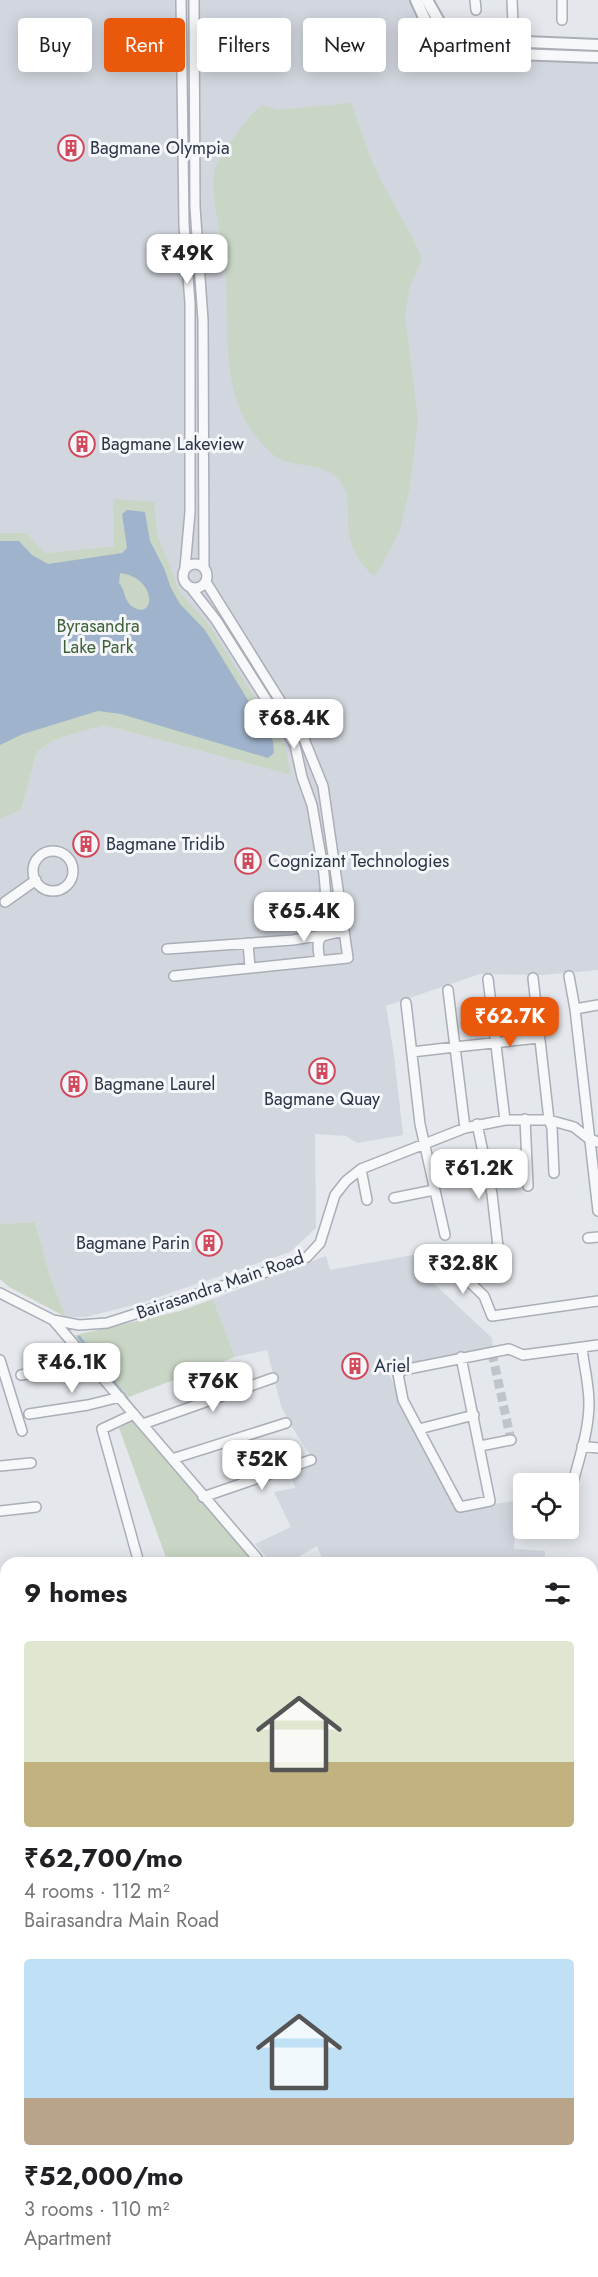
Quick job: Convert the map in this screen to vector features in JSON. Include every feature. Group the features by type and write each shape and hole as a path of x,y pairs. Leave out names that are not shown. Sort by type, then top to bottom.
{"street":[{"path":"181,0 184,225 190,315 190,512 183,580 216,620 295,745 302,777 312,805 324,874 328,922 319,939 320,961"},
{"path":"191,588 201,587 206,582 207,575 204,568 203,320 195,207 194,0"},
{"path":"512,0 513,18"},
{"path":"562,0 562,20"},
{"path":"423,3 446,34 454,39 598,45"},
{"path":"423,3 438,41 452,50 598,57"},
{"path":"185,568 192,564 204,568"},
{"path":"174,976 348,958 323,786 304,739 206,582"},
{"path":"57,851 69,859 73,874 65,887 51,891 41,887 36,880 33,867 42,854 57,851"},
{"path":"5,902 36,880"},
{"path":"167,949 344,932"},
{"path":"248,943 250,968"},
{"path":"569,976 593,1140 597,1204"},
{"path":"533,978 549,1120 552,1128 554,1173"},
{"path":"488,979 505,1120"},
{"path":"448,990 465,1128"},
{"path":"406,1003 424,1143 445,1234"},
{"path":"574,1009 598,1005"},
{"path":"412,1052 540,1038"},
{"path":"525,1119 528,1186"},
{"name":"Bairasandra Main Road","path":"1,1292 53,1320 80,1325 107,1323 307,1257 320,1243 334,1195 346,1180 361,1169 424,1143 477,1124 525,1119 549,1120 574,1127 593,1140"},
{"path":"477,1124 492,1194 501,1273"},
{"path":"361,1169 367,1200"},
{"path":"394,1197 434,1190"},
{"path":"588,1238 598,1238"},
{"path":"450,1263 484,1296 492,1316 598,1301"},
{"path":"53,1320 256,1557"},
{"path":"474,1359 474,1415 490,1501 460,1507 403,1400 398,1374 402,1371 474,1359 509,1349 523,1355 598,1345"},
{"path":"575,1473 589,1404 582,1348"},
{"path":"0,1360 22,1431"},
{"path":"21,1375 89,1362"},
{"path":"143,1424 273,1378"},
{"path":"29,1414 88,1405 120,1397"},
{"path":"134,1414 102,1429 137,1557"},
{"path":"420,1429 474,1415"},
{"path":"172,1459 286,1423"},
{"path":"480,1446 511,1440"},
{"path":"582,1446 598,1448"},
{"path":"203,1497 311,1460"},
{"path":"0,1467 31,1463"},
{"path":"0,1511 36,1507"}],"shaded area":[{"path":"0,0 411,0 420,18 398,18 398,72 531,72 531,59 598,61 598,970 543,975 480,974 386,1006 403,1135 357,1143 346,1136 315,1134 316,1228 290,1252 141,1303 86,1317 66,1317 50,1276 35,1222 0,1224 0,819 21,810 37,752 54,740 104,725 291,775 207,622 180,594 157,533 155,502 115,546 46,553 26,533 0,533"},
{"path":"424,1253 430,1280 492,1338 493,1348 387,1371 460,1508 513,1501 514,1549 545,1551 545,1557 322,1557 317,1546 298,1557 266,1557 255,1544 291,1527 274,1492 295,1488 289,1470 315,1462 281,1406 267,1350 235,1357 213,1299 326,1256 330,1270"}],"green space":[{"path":"351,103 379,177 422,259 409,289 405,316 418,419 410,486 400,530 380,569 373,576 360,561 352,545 347,498 343,485 327,471 284,461 273,454 249,427 238,403 229,362 226,277 213,190 215,170 222,155 244,124 263,105 278,110"},
{"name":"Byrasandra Lake Park","path":"113,499 155,502 157,533 180,593 207,622 285,746 291,775 104,725 54,740 37,752 21,810 0,819 0,533 26,533 46,553 114,546"},
{"path":"35,1222 50,1276 66,1317 9,1287 0,1279 0,1224"},
{"path":"213,1299 235,1357 126,1398 113,1380 72,1336 180,1311"},
{"path":"134,1420 249,1557 166,1557 119,1428"}],"water":[{"name":"Byrasandra Lake Park","path":"127,510 145,512 150,541 171,588 180,604 205,630 273,741 274,753 268,758 121,714 98,711 23,734 0,745 0,541 19,541 32,555 48,564 122,553 127,548 122,514","holes":["120,573 132,576 147,590 149,604 146,608 140,610 133,607 126,599 119,583"]}],"waterway":[{"path":"79,1337 137,1412"}],"tunnel":[{"path":"492,1353 511,1440"}],"place":[{"name":"Bagmane Olympia","path":"71,148"},
{"name":"Bagmane Lakeview","path":"82,444"},
{"name":"Bagmane Tridib","path":"86,844"},
{"name":"Cognizant Technologies","path":"248,861"},
{"name":"Bagmane Quay","path":"322,1071"},
{"name":"Bagmane Laurel","path":"74,1084"},
{"name":"Bagmane Parin","path":"209,1243"},
{"name":"Ariel","path":"355,1366"}]}
